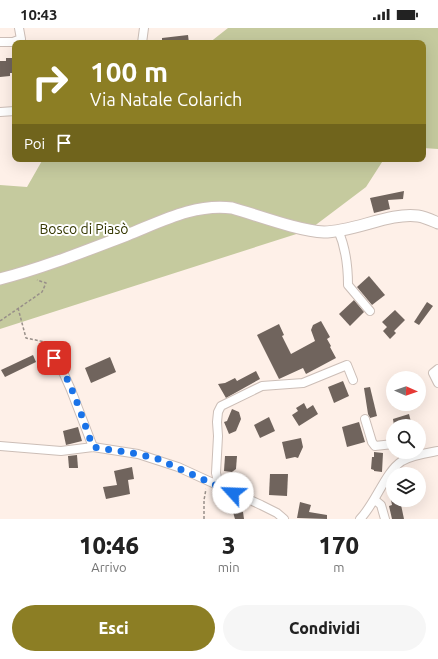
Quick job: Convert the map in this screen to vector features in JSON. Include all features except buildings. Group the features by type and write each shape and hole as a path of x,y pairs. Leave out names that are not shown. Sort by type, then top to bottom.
{"street":[{"path":"18,28 21,39 18,40"},
{"path":"142,40 144,28"},
{"path":"0,42 12,42"},
{"path":"0,112 12,111"},
{"path":"0,279 26,272 153,224 204,208 220,206 232,208 309,230 323,232 416,215 438,223"},
{"path":"338,230 343,241 348,261 348,285 370,311"},
{"path":"44,355 54,358 58,363 71,390 93,447"},
{"path":"219,486 216,473 218,436 217,422 218,412 221,406 262,386 303,383 347,365 353,380"},
{"path":"438,369 433,373 438,383"},
{"path":"365,419 372,442 375,446 386,445"},
{"path":"0,446 61,451 93,447 138,454 158,459 272,511 284,519"},
{"path":"360,519 375,500 390,474 401,462 438,451"},
{"path":"375,500 381,505 385,519"}],"path":[{"path":"0,321 42,292 46,283 29,278 26,272"},
{"path":"18,308 26,338 45,342 54,358"},
{"path":"204,519 204,500 208,481"}],"green space":[{"path":"228,28 438,28 438,149 426,148 426,40 213,40"},
{"name":"Bosco di Piasò","path":"41,162 382,162 366,187 309,230 0,329 0,185 27,187"}],"route":[{"path":"54,358 71,390 93,447 138,454 158,459 233,493"}]}
